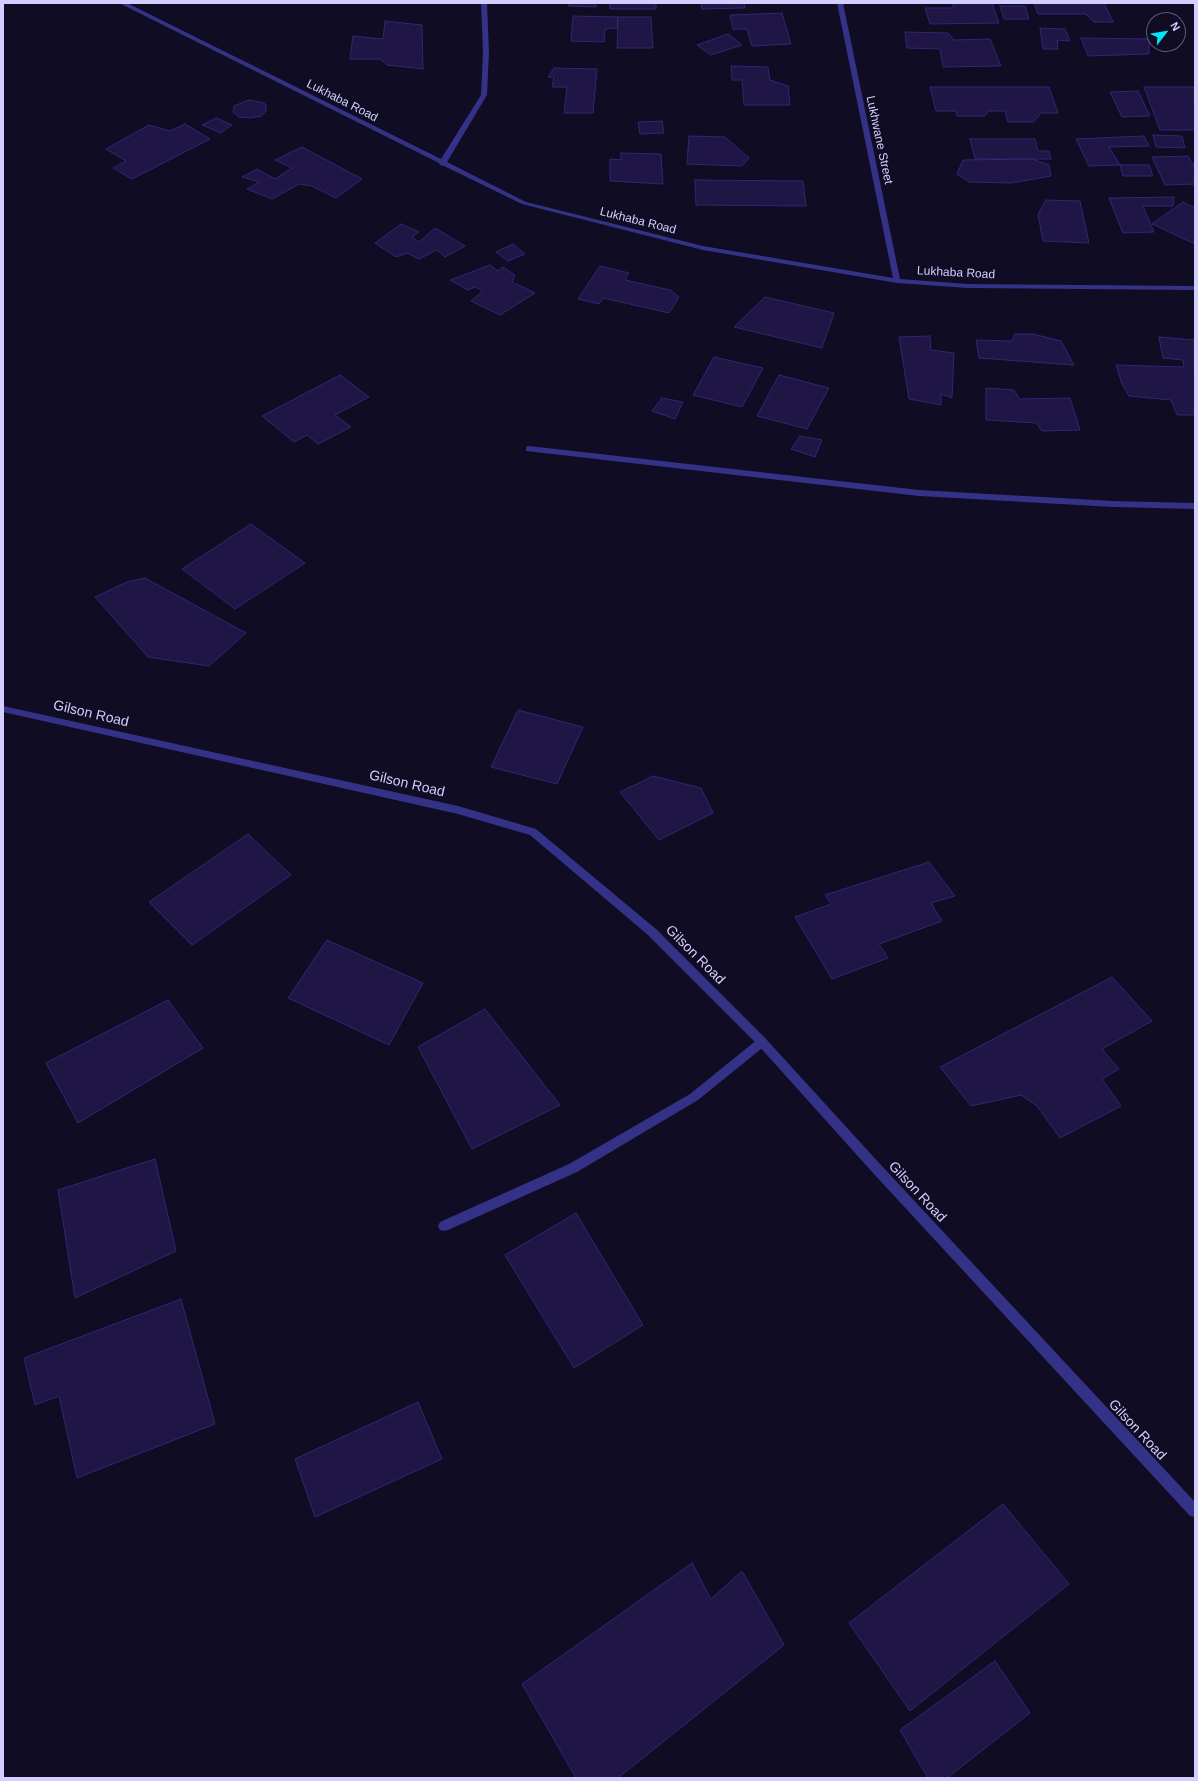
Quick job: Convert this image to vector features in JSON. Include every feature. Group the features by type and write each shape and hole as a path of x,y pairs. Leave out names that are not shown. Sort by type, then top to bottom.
{"street":[{"name":"Lukhaba Road","path":"122,3 442,164 524,203 610,226 703,248 897,281 968,286 1195,288"},
{"path":"442,164 484,95 486,52 484,3"},
{"name":"Lukhwane Street","path":"840,3 897,281"},
{"path":"529,449 919,494 1113,504 1195,506"},
{"name":"Gilson Road","path":"3,709 458,810 533,832 652,932 762,1042 877,1169 1195,1511"},
{"path":"444,1226 573,1168 694,1097 762,1042"}],"building":[{"path":"569,3 596,3 596,7 568,6"},
{"path":"610,3 656,3 656,9 610,9"},
{"path":"701,3 744,3 745,8 702,9"},
{"path":"952,3 992,3 999,23 930,24 925,8 954,8"},
{"path":"1034,3 1104,3 1113,22 1094,22 1086,14 1038,14"},
{"path":"1000,6 1025,6 1029,19 1004,19"},
{"path":"782,13 791,44 752,46 747,29 733,29 730,15"},
{"path":"573,16 618,17 617,28 605,29 604,42 571,41"},
{"path":"618,17 651,17 653,48 617,48"},
{"path":"385,21 422,25 423,69 387,65 380,59 350,59 353,36 383,39"},
{"path":"1040,28 1065,29 1070,41 1057,40 1058,49 1043,49"},
{"path":"905,32 948,33 954,40 990,39 1001,66 943,67 940,49 907,48"},
{"path":"728,34 742,45 711,55 697,45"},
{"path":"1081,38 1146,39 1146,52 1149,52 1149,54 1088,56"},
{"path":"731,66 768,67 770,80 788,86 790,105 744,105 742,80 732,80"},
{"path":"554,68 597,69 593,113 564,113 567,87 552,87 554,77 548,77"},
{"path":"930,87 1049,87 1058,113 1041,113 1034,122 1008,122 1005,111 988,111 985,116 957,116 956,111 936,111"},
{"path":"1144,87 1194,87 1195,130 1160,130"},
{"path":"1138,91 1150,116 1122,117 1110,92"},
{"path":"249,100 264,103 266,105 266,111 261,116 250,118 239,117 233,112 234,106"},
{"path":"216,118 232,125 221,133 202,125"},
{"path":"662,121 664,133 640,134 638,122"},
{"path":"185,124 210,139 132,179 113,168 126,161 106,149 149,125 170,131"},
{"path":"1153,135 1182,136 1185,148 1156,147"},
{"path":"689,136 725,137 749,158 742,166 687,164"},
{"path":"1144,136 1149,146 1109,147 1120,165 1089,166 1076,139"},
{"path":"970,139 1035,139 1038,151 1049,151 1051,159 975,159"},
{"path":"302,147 362,179 336,198 312,186 299,184 272,199 247,189 259,182 242,177 257,169 275,179 292,168 275,160"},
{"path":"621,153 661,154 663,184 610,181 610,159 621,160"},
{"path":"1188,156 1195,168 1195,184 1165,185 1152,157"},
{"path":"1032,159 1049,165 1051,176 1011,183 969,182 957,174 963,160"},
{"path":"1120,165 1149,165 1153,176 1123,176"},
{"path":"695,180 803,181 806,206 696,205"},
{"path":"1174,197 1173,206 1143,206 1154,232 1123,233 1109,198"},
{"path":"1046,200 1080,201 1089,243 1043,241 1038,214"},
{"path":"1183,202 1195,208 1195,244 1152,224"},
{"path":"401,224 419,232 412,237 419,242 435,228 465,246 445,257 437,250 419,259 407,253 396,257 375,243"},
{"path":"513,244 525,254 508,261 496,252"},
{"path":"490,265 498,271 503,267 515,275 512,282 535,293 500,315 471,301 483,291 475,287 468,290 450,280"},
{"path":"600,266 629,273 625,280 670,290 679,297 669,313 603,298 599,304 578,299"},
{"path":"765,297 834,313 822,348 734,327"},
{"path":"1015,334 1033,334 1061,341 1074,365 979,358 976,340 1012,341"},
{"path":"930,336 931,350 954,353 952,398 941,394 941,405 909,399 899,337"},
{"path":"1159,337 1194,340 1195,415 1177,415 1171,400 1129,396 1122,384 1116,365 1184,367 1183,360 1163,358"},
{"path":"714,357 763,368 742,407 693,395"},
{"path":"340,375 369,397 335,415 351,427 318,444 307,435 294,442 262,416"},
{"path":"779,375 829,388 807,429 757,416"},
{"path":"986,388 1014,390 1019,399 1070,398 1080,430 1042,431 1036,423 986,420"},
{"path":"662,398 683,402 675,419 652,411"},
{"path":"800,436 822,440 815,457 791,449"},
{"path":"251,524 305,563 235,609 182,569"},
{"path":"145,578 246,633 209,666 148,657 95,597 127,582"},
{"path":"518,710 583,727 557,784 491,767"},
{"path":"653,776 701,788 713,813 659,840 620,792"},
{"path":"248,834 291,875 192,945 149,902"},
{"path":"929,862 955,896 931,903 942,921 879,944 888,958 832,979 795,917 831,904 825,895"},
{"path":"327,940 423,983 389,1045 288,998"},
{"path":"1112,977 1152,1021 1102,1049 1119,1069 1102,1079 1121,1106 1060,1138 1037,1106 1021,1095 971,1106 940,1067"},
{"path":"168,1000 203,1048 78,1123 46,1063"},
{"path":"485,1009 560,1105 472,1149 418,1047"},
{"path":"155,1159 176,1251 75,1298 58,1190"},
{"path":"576,1213 643,1325 574,1368 505,1255"},
{"path":"181,1299 215,1424 77,1478 59,1396 35,1405 24,1358"},
{"path":"418,1402 442,1459 315,1517 295,1459"},
{"path":"1003,1504 1069,1584 910,1711 849,1623"},
{"path":"692,1563 711,1599 742,1571 784,1645 618,1778 576,1778 522,1684"},
{"path":"995,1661 1030,1713 947,1778 928,1778 900,1730"}]}
